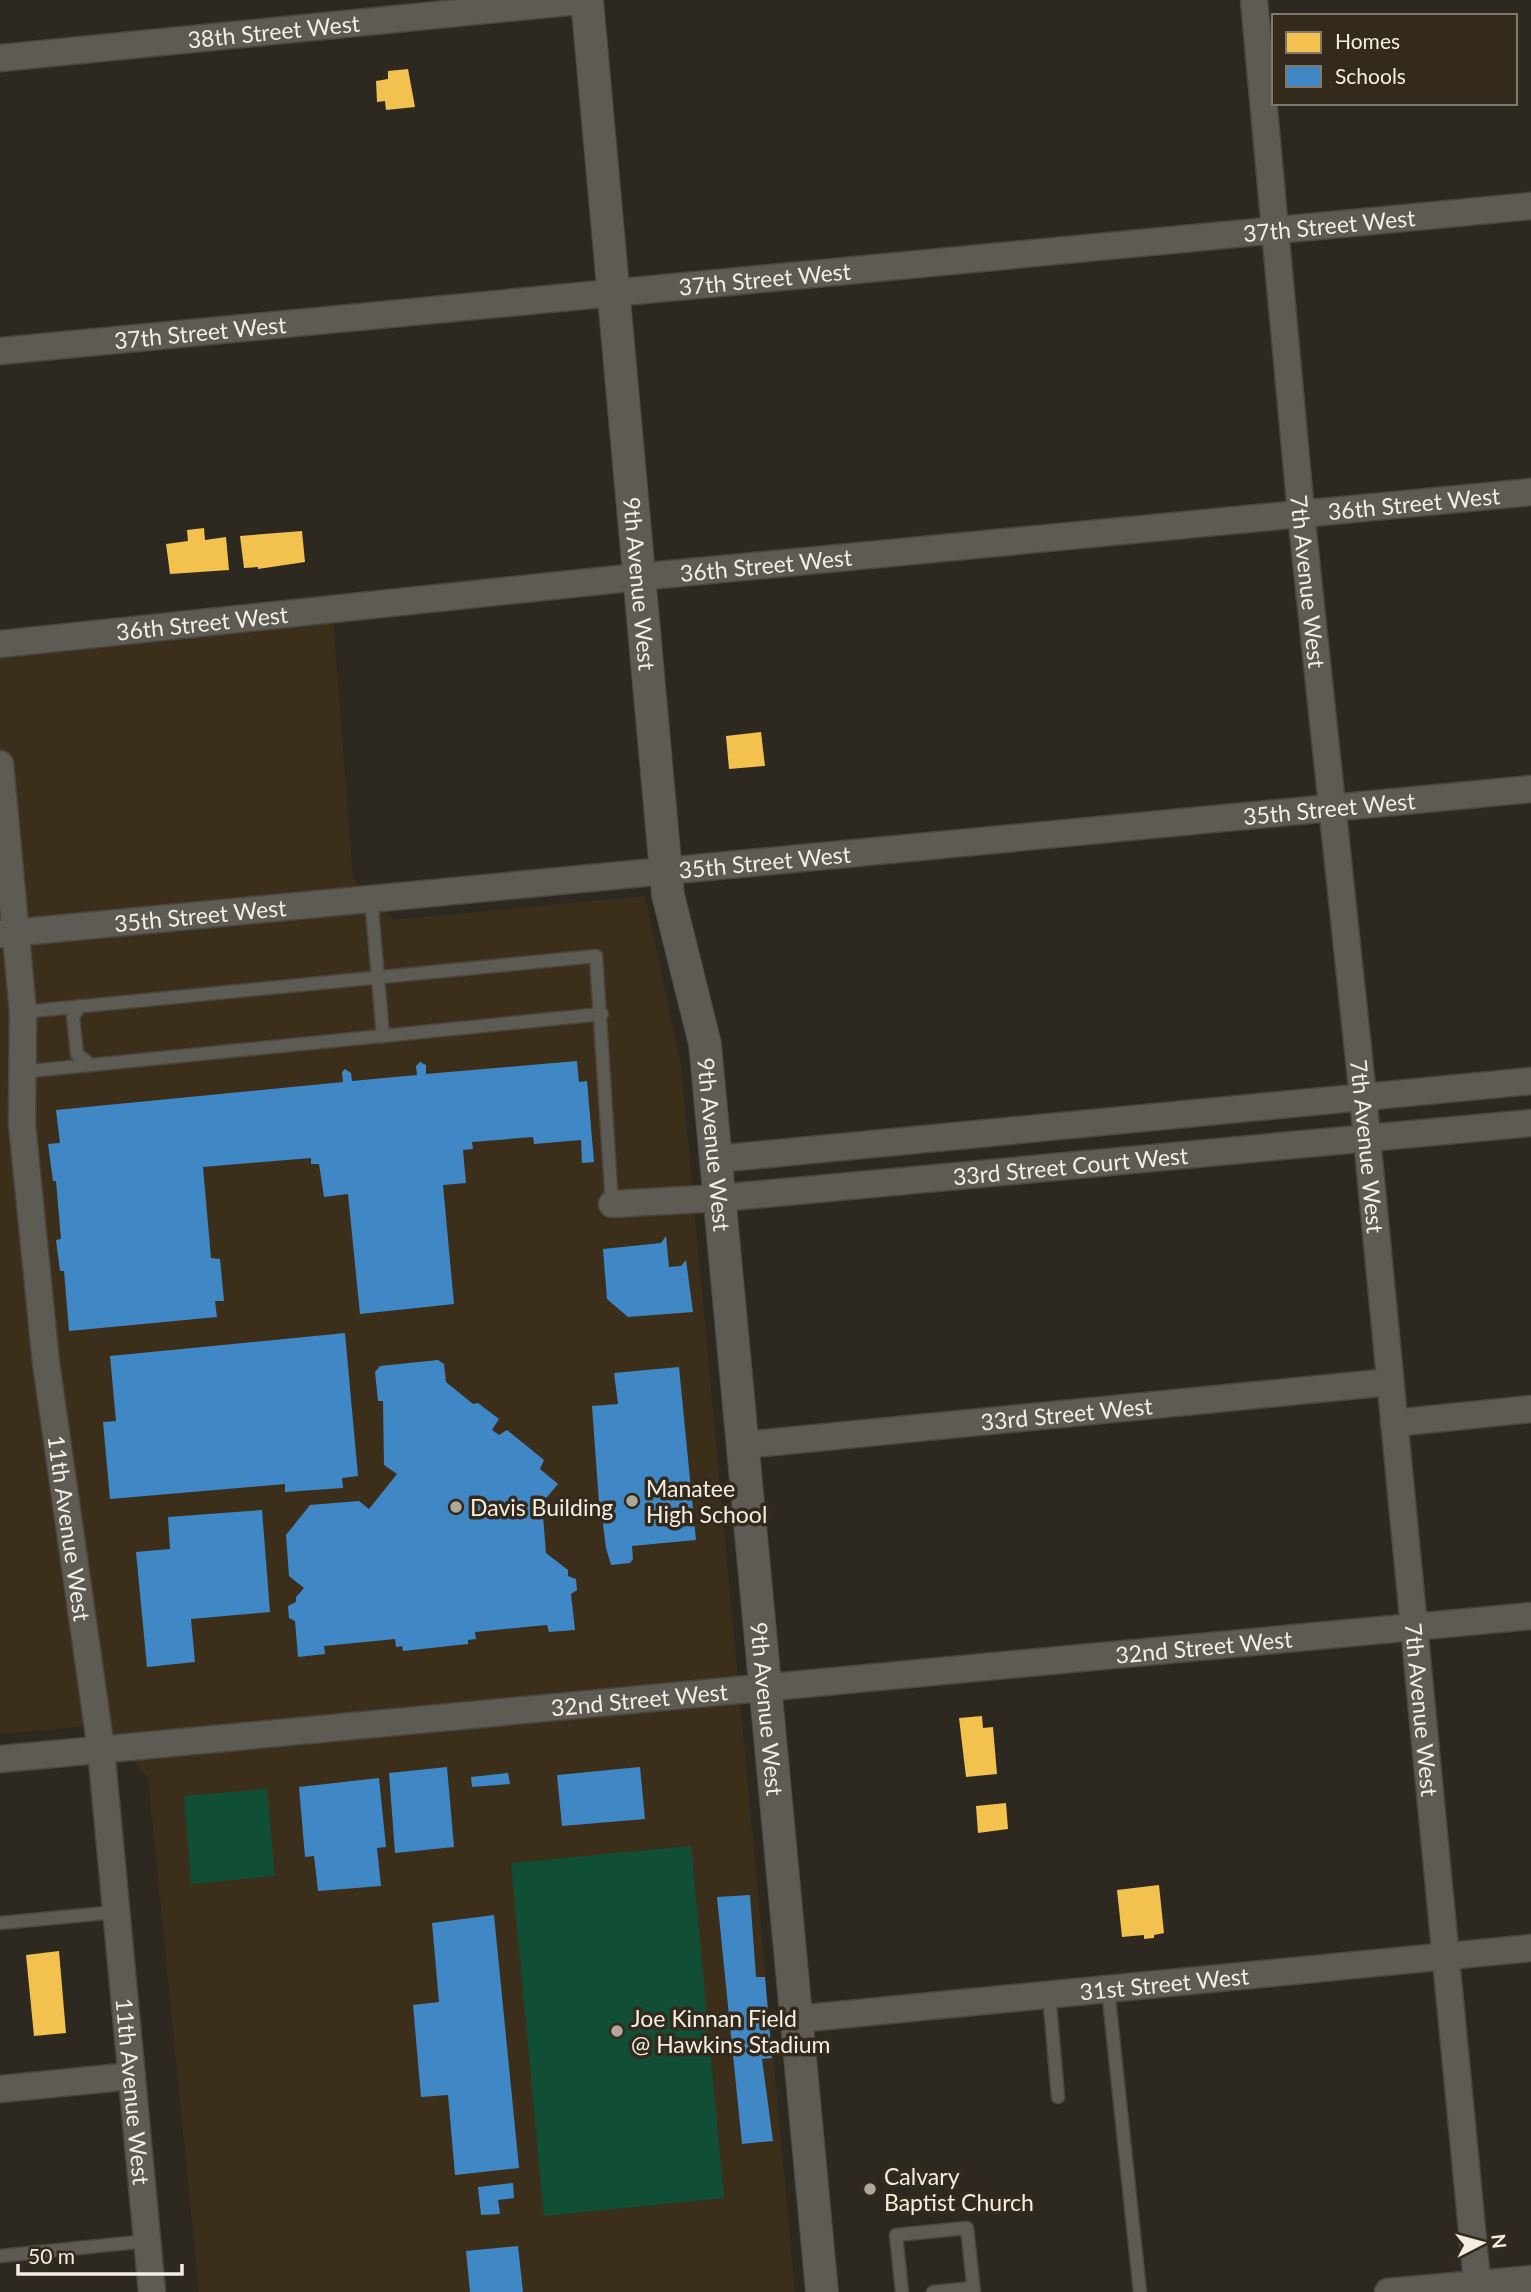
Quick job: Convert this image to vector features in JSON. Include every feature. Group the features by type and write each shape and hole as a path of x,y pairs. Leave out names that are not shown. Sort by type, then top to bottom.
{"street":[{"name":"38th Street West","path":"0,58 588,0"},
{"name":"9th Avenue West","path":"588,0 612,295 666,870 675,925 705,1044 822,2292"},
{"name":"7th Avenue West","path":"1254,0 1301,513 1330,809 1363,1097 1478,2288"},
{"name":"37th Street West","path":"0,351 1531,206"},
{"name":"36th Street West","path":"0,645 638,577 1531,492"},
{"name":"11th Avenue West","path":"0,764 8,934 23,1012 22,1124 46,1363 101,1749 152,2292"},
{"name":"35th Street West","path":"8,934 1531,789"},
{"name":"33rd Street Court West","path":"716,1159 1531,1082"},
{"name":"33rd Street Court West","path":"612,1204 720,1198 1531,1123"},
{"name":"33rd Street West","path":"744,1445 1390,1382"},
{"path":"1394,1423 1531,1409"},
{"name":"32nd Street West","path":"0,1759 1531,1616"},
{"name":"31st Street West","path":"796,2019 1531,1948"},
{"path":"0,2089 132,2076"},
{"path":"1388,2292 1478,2288 1531,2278"}],"lane":[{"path":"371,898 383,1036"},
{"path":"23,1012 597,956 612,1204"},
{"path":"80,1006 73,1017 77,1054 91,1065"},
{"path":"21,1072 602,1014"},
{"path":"0,1923 116,1912"},
{"path":"1108,1989 1140,2292"},
{"path":"1049,1994 1058,2097"},
{"path":"902,2292 896,2235 967,2228 973,2290 933,2292"},
{"path":"0,2256 147,2241"}],"shaded area":[{"name":"Manatee High School","path":"333,618 353,879 394,920 645,896 681,1066 795,2292 199,2292 148,1777 102,1725 0,1734 0,654"}],"green space":[{"path":"267,1789 275,1876 191,1884 184,1796"},
{"name":"Joe Kinnan Field @ Hawkins Stadium","path":"691,1846 724,2198 544,2216 511,1863"}],"building: Homes":[{"path":"408,69 415,107 386,110 385,101 377,102 376,81 388,79 388,71"},
{"path":"204,528 205,540 226,537 229,570 170,574 166,544 188,541 187,530"},
{"path":"302,531 305,562 258,569 244,568 240,536"},
{"path":"761,732 765,766 729,769 726,736"},
{"path":"982,1716 983,1728 993,1727 997,1774 966,1777 959,1718"},
{"path":"1006,1803 1008,1829 978,1833 976,1806"},
{"path":"1159,1885 1164,1933 1144,1939 1144,1935 1122,1937 1117,1890"},
{"path":"59,1951 66,2033 34,2036 26,1955"}],"building: Schools":[{"path":"577,1061 579,1082 587,1081 594,1162 582,1163 581,1140 534,1144 533,1137 472,1142 473,1149 463,1150 466,1183 443,1185 454,1304 360,1314 348,1194 324,1197 319,1164 311,1164 311,1158 203,1167 211,1258 220,1259 224,1301 215,1301 217,1317 69,1331 64,1271 60,1271 56,1240 61,1239 56,1181 53,1181 48,1144 60,1143 56,1110 343,1082 342,1072 345,1069 351,1073 352,1081 417,1075 416,1066 420,1062 426,1065 426,1074"},
{"path":"666,1236 669,1267 681,1266 686,1260 693,1312 628,1317 607,1299 603,1249 661,1243"},
{"path":"345,1333 358,1476 342,1478 343,1488 285,1492 285,1484 110,1499 103,1422 116,1421 110,1356"},
{"name":"Davis Building","path":"438,1360 444,1364 446,1382 473,1404 478,1403 499,1419 492,1430 499,1435 507,1430 544,1460 540,1469 558,1484 542,1503 546,1553 568,1570 568,1576 576,1579 577,1590 571,1594 575,1630 549,1632 547,1625 475,1632 476,1639 468,1640 468,1644 403,1651 402,1646 396,1647 395,1639 324,1646 325,1654 298,1657 295,1621 289,1618 288,1606 296,1602 296,1597 304,1588 289,1576 286,1535 310,1505 359,1501 369,1509 397,1474 384,1465 383,1401 378,1401 375,1372 380,1366"},
{"path":"679,1367 696,1540 632,1546 633,1559 630,1563 611,1565 600,1516 592,1406 618,1404 614,1373"},
{"path":"262,1510 270,1612 191,1619 195,1662 147,1667 136,1552 170,1549 168,1517"},
{"path":"447,1767 454,1847 395,1853 389,1773"},
{"path":"640,1767 645,1819 562,1826 557,1775"},
{"path":"508,1773 510,1784 472,1787 471,1777"},
{"path":"379,1778 386,1847 377,1848 381,1886 318,1891 314,1856 305,1857 299,1787"},
{"path":"750,1895 756,1977 765,1977 772,2058 762,2059 773,2141 742,2144 717,1897"},
{"path":"494,1915 519,2168 455,2175 448,2095 421,2097 413,2005 439,2002 432,1923"},
{"path":"513,2183 514,2198 498,2200 500,2214 481,2215 478,2187"},
{"path":"518,2246 523,2292 470,2292 466,2251"}],"place":[{"name":"Manatee High School","path":"632,1501"},
{"name":"Davis Building","path":"456,1507"},
{"name":"Joe Kinnan Field @ Hawkins Stadium","path":"617,2031"},
{"name":"Calvary Baptist Church","path":"870,2189"}]}
